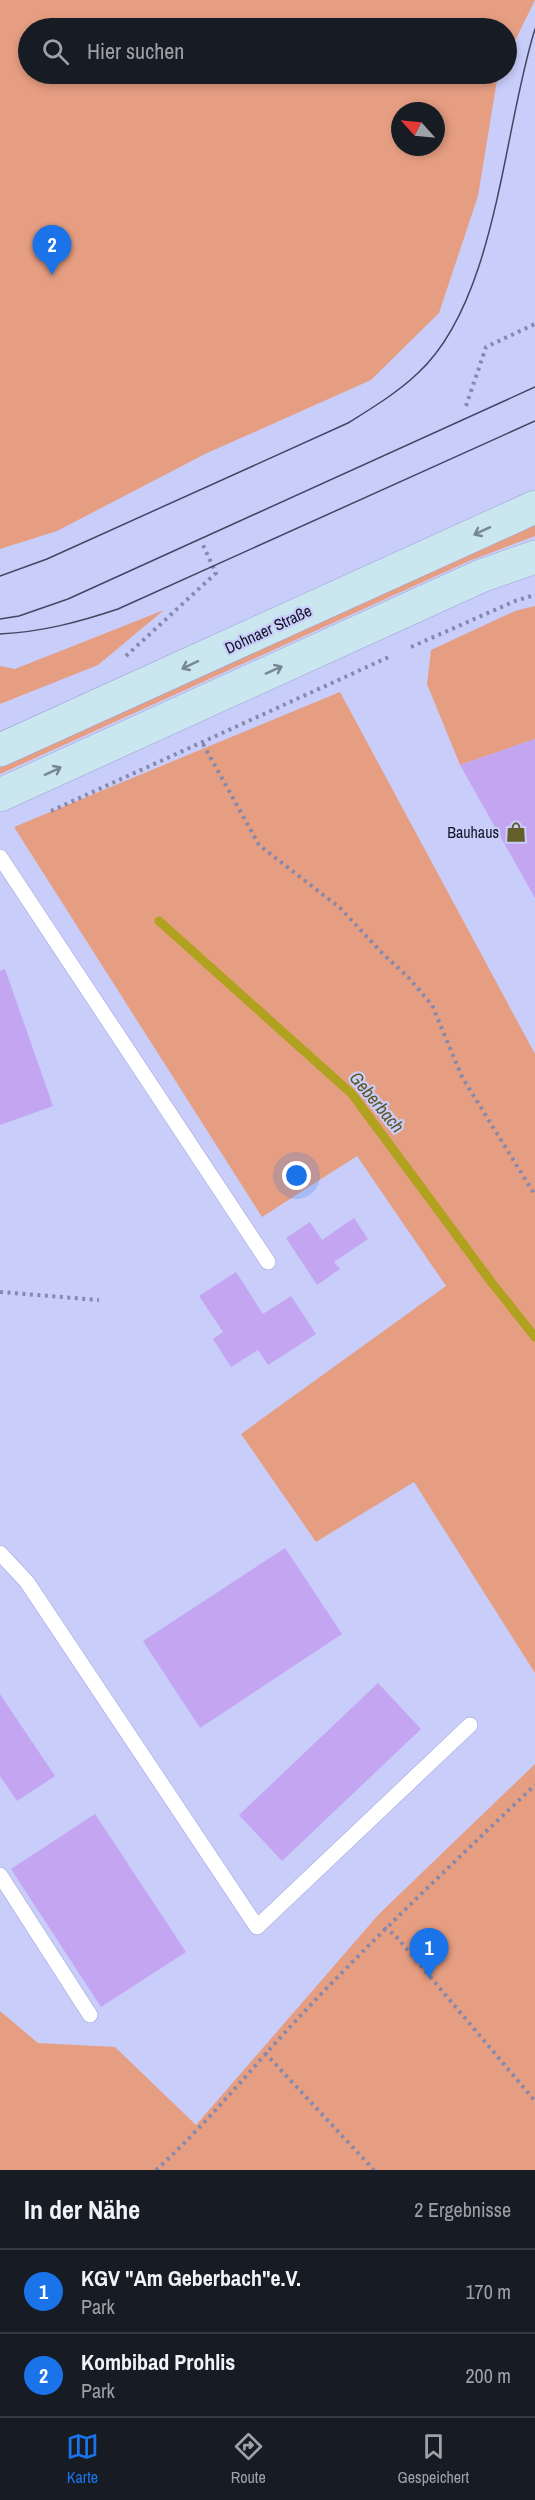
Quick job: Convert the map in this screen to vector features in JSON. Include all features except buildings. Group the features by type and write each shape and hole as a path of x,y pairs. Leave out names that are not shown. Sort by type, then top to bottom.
{"main road":[{"name":"Dohnaer Straße","path":"0,750 535,507"},
{"path":"0,795 471,581 535,557"}],"lane":[{"path":"0,857 268,1262"},
{"path":"0,1552 27,1582 257,1927 470,1725"},
{"path":"0,1875 90,2015"}],"path":[{"path":"466,406 486,347 535,324"},
{"path":"120,663 141,640 216,573 202,543"},
{"path":"404,650 515,601 535,595"},
{"path":"43,814 393,655"},
{"path":"203,743 260,845 340,908 408,977 432,1005 462,1077 535,1196"},
{"path":"0,1292 99,1300"},
{"path":"156,2170 188,2142 265,2053 384,1928 535,1785"},
{"path":"384,1928 394,1934 535,2101"},
{"path":"265,2053 374,2170"}],"shaded area":[{"path":"0,0 535,0 517,37 517,18 18,18 18,84 496,84 478,196 439,313 371,380 205,454 57,531 0,549"},
{"path":"535,522 535,536 469,561 0,774 0,765"},
{"path":"535,606 535,739 460,765 427,684 431,650 515,611"},
{"path":"164,610 98,665 0,704 0,666 15,669"},
{"path":"340,692 535,1054 535,1673 414,1482 316,1542 241,1434 446,1286 357,1156 262,1217 14,827"},
{"path":"535,1764 535,2170 0,2170 0,2011 38,2043 115,2047 196,2125 379,1914"}],"waterway":[{"name":"Geberbach","path":"159,921 352,1094 492,1283 535,1337"}],"tram line":[{"path":"0,576 47,559 348,423 393,394 418,373 444,341 465,303 481,259 535,29"},
{"path":"0,619 19,616 68,599 535,387"},
{"path":"0,634 60,626 118,609 535,421"}],"place":[{"name":"Kombibad Prohlis","path":"52,275"},
{"name":"Bauhaus","path":"516,832"},
{"name":"KGV \"Am Geberbach\"e.V.","path":"429,1978"}]}
